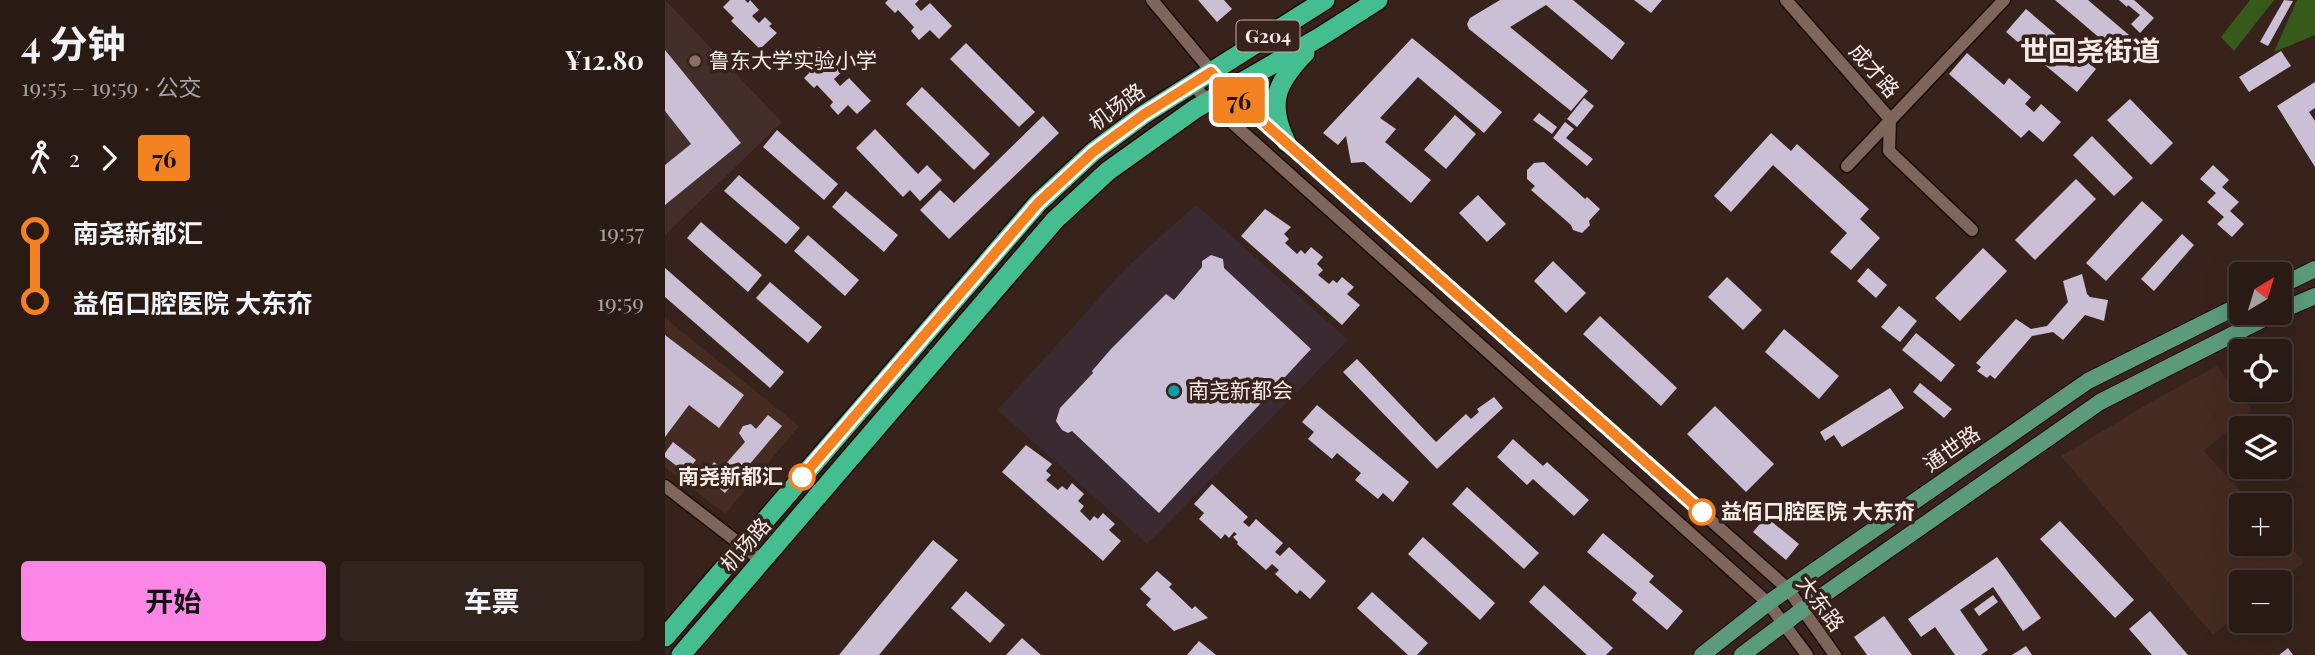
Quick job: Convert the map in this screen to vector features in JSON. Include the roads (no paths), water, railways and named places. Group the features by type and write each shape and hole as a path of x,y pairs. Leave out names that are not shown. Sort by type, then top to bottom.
{"highway":[{"name":"机场路","path":"665,637 1038,203 1093,152 1143,115 1325,0"},
{"name":"机场路","path":"681,655 1055,220 1108,171 1208,101 1320,37 1378,0"},
{"path":"1286,142 1277,124 1277,90 1291,68 1320,37"}],"main road":[{"path":"2293,280 2315,269"},
{"path":"2293,305 2315,296"},
{"name":"通世路","path":"1702,655 1768,603 2088,381 2229,310"},
{"path":"1742,655 1782,624 2100,402 2249,326"}],"street":[{"name":"大东路","path":"1152,0 1227,90 1788,589 1835,655"},
{"name":"成才路","path":"1786,0 1890,119 1889,151 1972,230"},
{"path":"1847,166 2004,0"},
{"name":"大东路","path":"1191,83 1768,603 1807,655"},
{"path":"665,486 762,561"}],"place":[{"name":"鲁东大学实验小学","path":"695,61"},
{"name":"南尧新都会","path":"1174,391"},
{"name":"南尧新都汇","path":"802,477"},
{"name":"益佰口腔医院 大东夼","path":"1702,512"}],"district":[{"name":"世回尧街道","path":"2090,51"}]}
